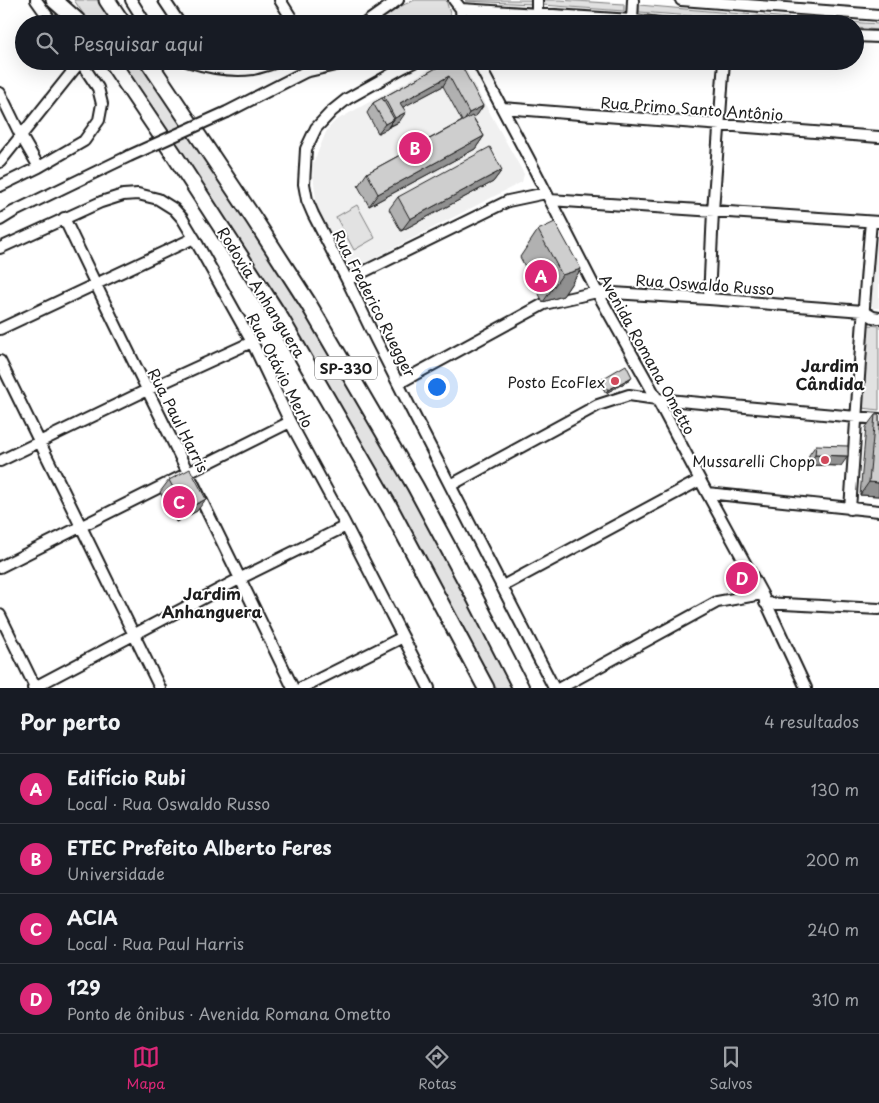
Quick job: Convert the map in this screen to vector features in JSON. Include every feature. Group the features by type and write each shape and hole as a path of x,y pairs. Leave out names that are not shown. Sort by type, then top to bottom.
{"highway":[{"path":"54,0 72,15"},
{"path":"68,0 77,15"},
{"path":"107,0 117,15"},
{"name":"Rodovia Anhanguera","path":"117,70 174,152 281,319 374,479 475,665 485,688"},
{"name":"SP-330","path":"154,70 280,257 318,320 415,486 479,604 521,688"}],"street":[{"path":"36,0 47,15"},
{"path":"131,0 140,15"},
{"path":"164,0 174,15"},
{"path":"280,0 289,15"},
{"path":"379,15 398,0"},
{"path":"454,0 461,9 461,15"},
{"path":"537,0 537,14"},
{"path":"632,15 633,0"},
{"path":"681,0 879,15"},
{"path":"461,9 553,15"},
{"path":"864,37 879,38"},
{"path":"0,162 73,70"},
{"path":"0,186 84,141 99,120 102,104 98,88 86,70"},
{"path":"0,220 129,156 227,112 307,70"},
{"path":"305,72 314,70"},
{"name":"Rua Frederico Ruegger","path":"399,70 347,99 332,110 316,128 306,150 304,184 306,200 554,688"},
{"name":"Avenida Romana Ometto","path":"482,70 597,292 657,399 763,598 806,688"},
{"path":"709,299 723,70"},
{"path":"0,93 38,167"},
{"name":"Rua Primo Santo Antônio","path":"502,108 879,137"},
{"name":"Rua Otávio Merlo","path":"0,248 100,202 123,195 138,194 158,199 174,209 194,238 252,342 290,422 429,688"},
{"path":"348,280 508,201 548,196 713,212 875,222 863,311 850,509"},
{"path":"0,215 13,212"},
{"name":"Rua Paul Harris","path":"64,218 293,688"},
{"path":"0,329 194,238"},
{"name":"Rua Oswaldo Russo","path":"399,383 544,304 597,292 863,311 873,318 879,318"},
{"path":"0,462 147,390 252,342"},
{"path":"0,361 160,688"},
{"path":"451,485 598,405 630,395 879,419"},
{"path":"0,567 290,422"},
{"path":"502,586 700,480"},
{"path":"707,493 879,512"},
{"path":"0,615 34,688 241,578 346,526"},
{"path":"560,688 717,602 763,598 879,609"},
{"path":"301,688 403,637"}],"shaded area":[{"path":"74,0 99,0 109,15 84,15"},
{"path":"415,0 446,0 450,15 385,15"},
{"path":"532,0 532,4 465,1"},
{"path":"542,0 624,4 624,11 542,5"},
{"path":"639,5 754,15 678,15 639,12"},
{"path":"864,23 879,24 879,30 864,29"},
{"path":"122,70 148,70 273,255 400,469 516,688 491,688 449,605"},
{"path":"428,70 466,70 524,174 522,182 351,270 317,207 312,166 327,130 335,121"},
{"path":"357,205 375,238 354,250 336,217"},
{"path":"879,236 879,308 873,308 870,302 876,238"},
{"path":"868,325 879,326 879,410 862,408"}],"building":[{"path":"433,70 464,70 483,106 469,113 449,76 400,103 406,112 395,118 384,97"},
{"path":"382,98 394,119 385,124 373,103"},
{"path":"472,116 484,136 378,194 367,173"},
{"path":"490,147 502,170 410,219 398,197"},
{"path":"555,222 581,269 562,275 538,230"},
{"name":"Posto EcoFlex","path":"626,365 632,377 608,390 602,379"},
{"path":"875,415 879,415 879,483 869,482"},
{"path":"816,445 848,446 848,456 815,455"},
{"path":"190,469 206,499 185,510 169,480"}],"place":[{"name":"ETEC Prefeito Alberto Feres","path":"415,148"},
{"name":"Edifício Rubi","path":"541,276"},
{"name":"Posto EcoFlex","path":"615,381"},
{"name":"Mussarelli Chopp","path":"825,460"},
{"name":"ACIA","path":"179,502"},
{"name":"129","path":"742,578"}],"district":[{"name":"Jardim Cândida","path":"830,374"},
{"name":"Jardim Anhanguera","path":"212,602"}]}
